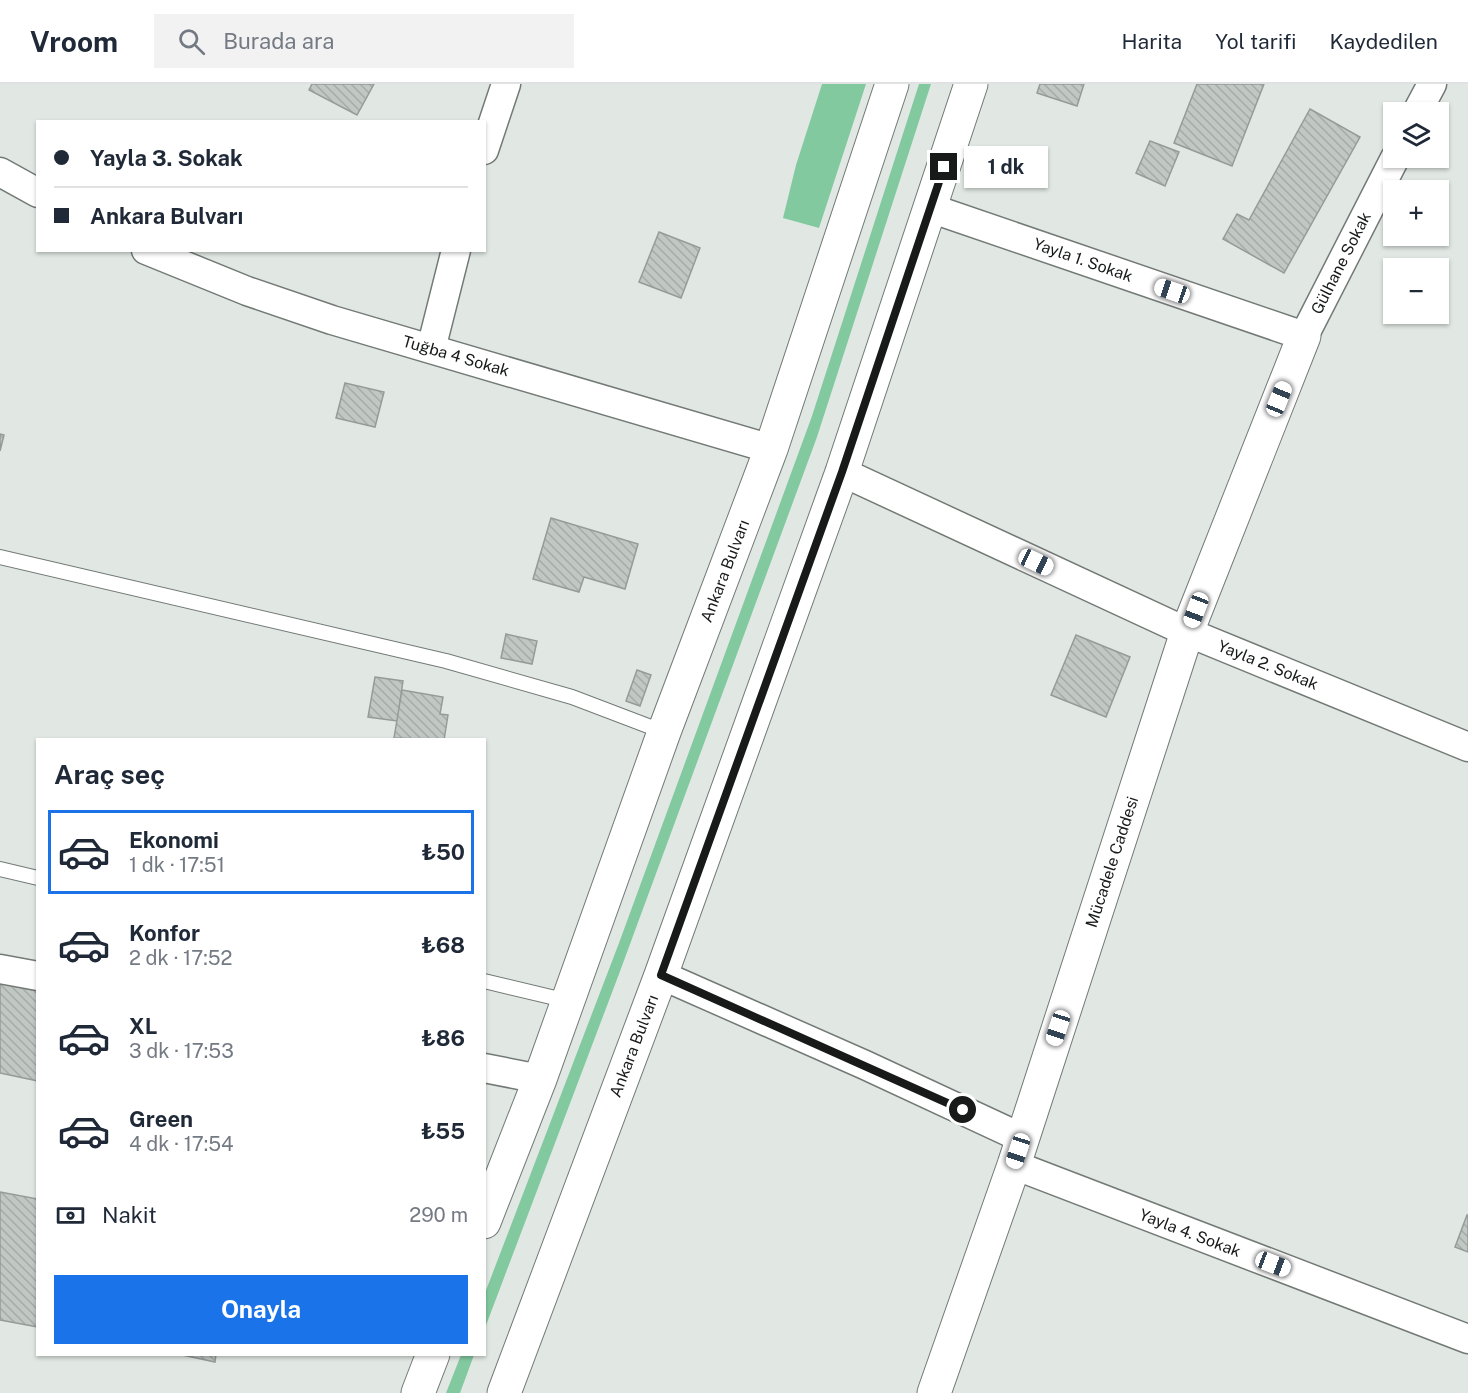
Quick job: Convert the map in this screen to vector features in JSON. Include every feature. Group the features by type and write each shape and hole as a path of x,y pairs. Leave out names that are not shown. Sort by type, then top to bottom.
{"main road":[{"name":"Ankara Bulvarı","path":"486,1217 540,1079 664,732 771,449 892,84"},
{"name":"Ankara Bulvarı","path":"504,1393 661,975 842,472 971,84"},
{"name":"Mücadele Caddesi","path":"934,1393 1018,1151 1187,632 1304,336"},
{"path":"418,1393 432,1356"}],"street":[{"path":"486,144 506,84"},
{"path":"1422,102 1432,84"},
{"name":"Gülhane Sokak","path":"1304,336 1390,168"},
{"path":"0,172 36,192"},
{"name":"Yayla 1. Sokak","path":"930,208 1304,336"},
{"name":"Tuğba 4 Sokak","path":"151,252 247,291 332,320 771,449"},
{"path":"431,349 455,252"},
{"name":"Yayla 2. Sokak","path":"842,472 1187,632 1468,747"},
{"path":"0,969 36,976"},
{"name":"Yayla 4. Sokak","path":"661,975 865,1065 1018,1151 1468,1339"},
{"path":"486,1068 540,1079"}],"lane":[{"path":"0,557 456,663 572,696 664,732"},
{"path":"0,869 36,878"},
{"path":"486,981 568,1001"}],"green space":[{"path":"822,84 866,84 819,228 783,218 796,165"},
{"path":"919,84 931,84 817,437 619,974 486,1325 486,1290 619,943 812,416"},
{"path":"461,1356 474,1356 460,1393 446,1393"}],"building":[{"path":"312,84 374,84 357,115 309,90"},
{"path":"1040,84 1084,84 1077,106 1037,93"},
{"path":"1197,84 1264,84 1232,166 1174,143"},
{"path":"1310,109 1360,137 1284,273 1223,239 1237,214 1249,220"},
{"path":"1150,141 1179,152 1165,186 1136,173"},
{"path":"659,232 700,248 681,298 639,282"},
{"path":"345,383 384,392 375,427 336,418"},
{"path":"0,434 4,435 0,451"},
{"path":"551,518 638,544 625,589 584,577 579,592 533,579"},
{"path":"506,634 537,641 532,664 501,658"},
{"path":"1076,635 1130,657 1106,717 1051,695"},
{"path":"637,670 651,675 640,706 626,701"},
{"path":"375,677 403,681 397,721 368,717"},
{"path":"402,690 443,697 440,714 448,715 444,738 394,738"},
{"path":"0,983 36,991 36,1081 0,1073"},
{"path":"0,1192 36,1199 36,1327 0,1320"},
{"path":"1468,1215 1468,1252 1455,1247"},
{"path":"187,1356 216,1356 215,1362"}],"route":[{"path":"944,167 842,472 661,975 963,1110"}]}
